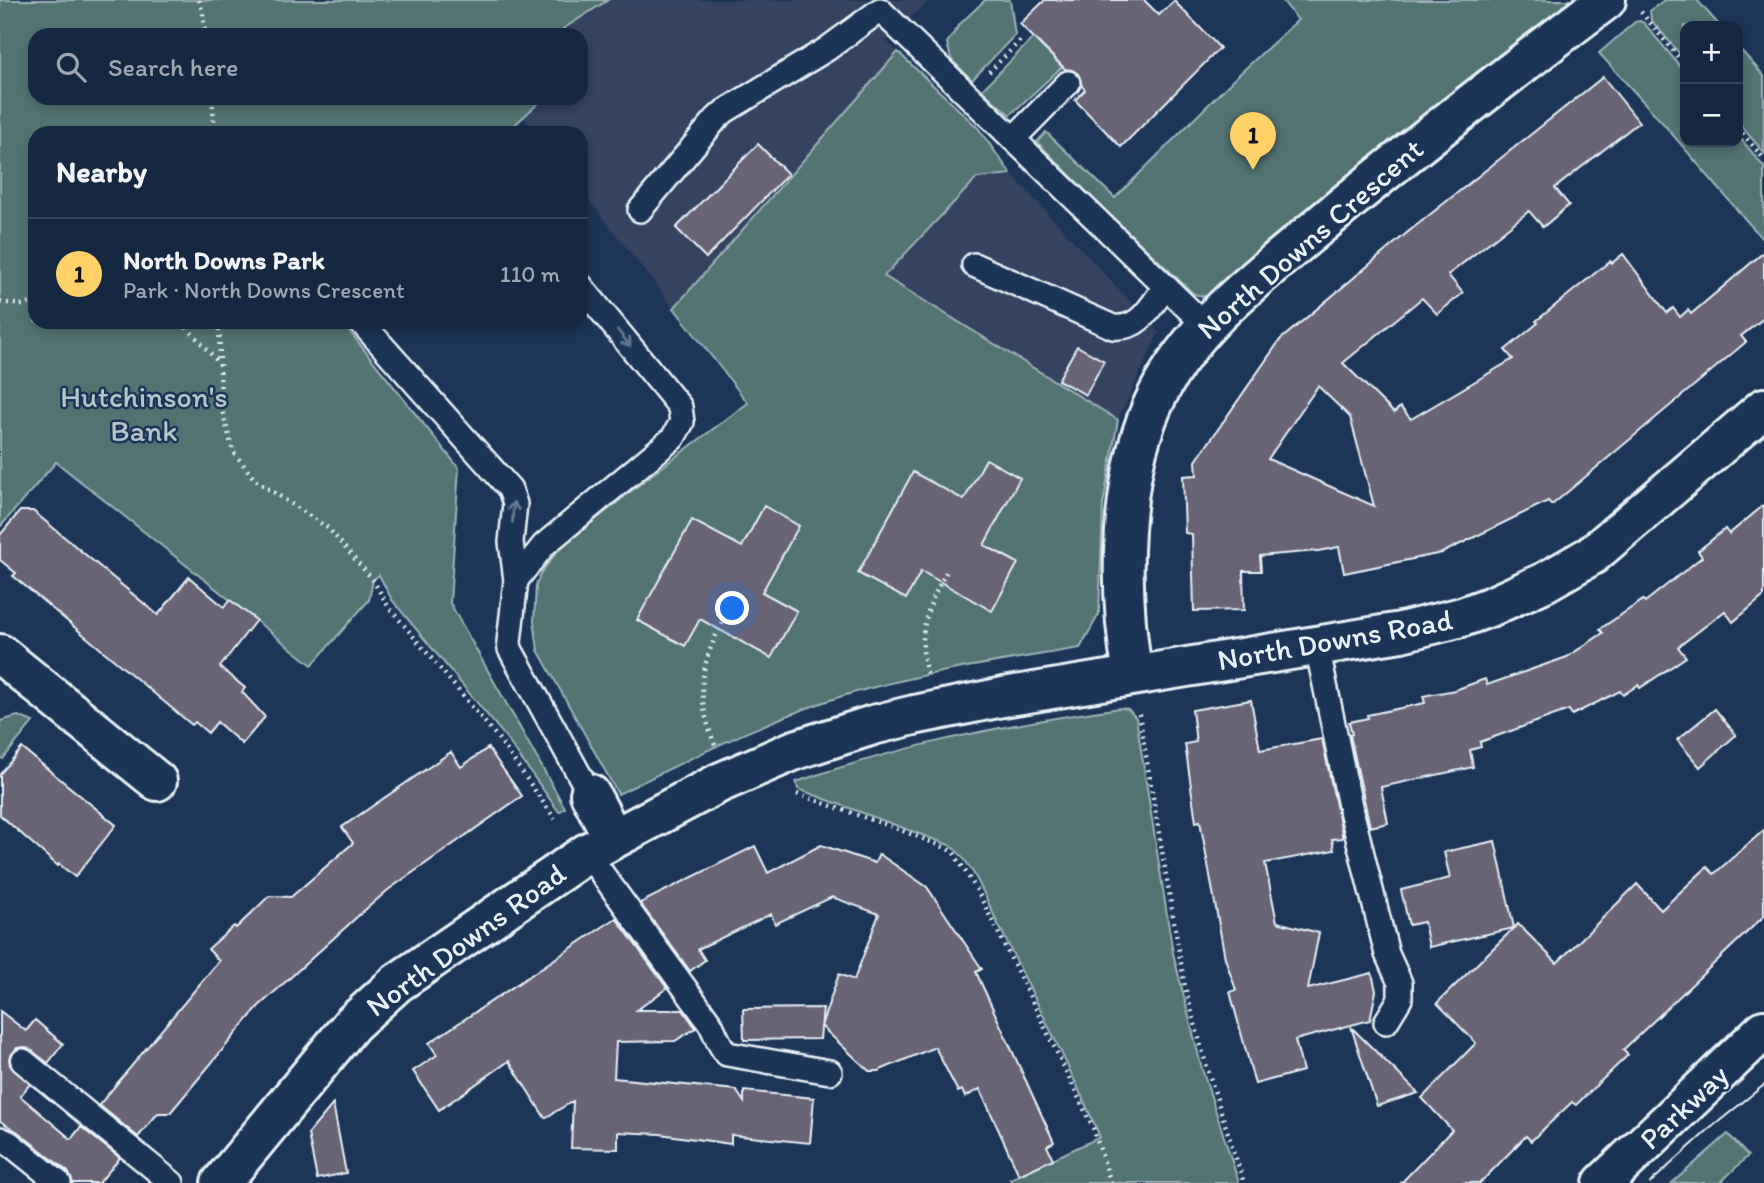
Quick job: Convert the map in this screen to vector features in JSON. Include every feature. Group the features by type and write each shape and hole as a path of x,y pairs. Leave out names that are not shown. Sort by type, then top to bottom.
{"street":[{"name":"North Downs Crescent","path":"1133,675 1126,637 1124,599 1125,532 1134,468 1144,429 1157,396 1183,352 1205,325 1348,202 1480,94 1622,5"},
{"name":"North Downs Road","path":"221,1183 320,1061 378,999 431,958 594,849 741,773 836,736 935,710 1413,630 1454,620 1545,582 1606,544 1764,408"},
{"path":"3,663 157,781"},
{"path":"590,794 594,849"},
{"name":"Parkway","path":"1603,1183 1764,1030"}],"lane":[{"path":"640,210 725,111 827,50 884,5 968,95 1205,325"},
{"path":"1013,139 1068,83"},
{"path":"974,265 1113,327 1130,326 1137,322 1166,287"},
{"path":"516,580 544,545 673,438 682,422 680,407 588,294"},
{"path":"367,329 510,489 515,504 511,542 516,580 510,649 590,794"},
{"path":"1317,646 1353,820 1387,954 1400,983 1400,999 1386,1022"},
{"path":"594,849 710,1023 720,1046 727,1054 830,1072"},
{"path":"23,1061 172,1183"},
{"path":"0,1139 9,1143 59,1183"}],"path":[{"path":"198,0 204,28"},
{"path":"1622,5 1680,60"},
{"path":"968,95 1020,41"},
{"path":"213,105 214,126"},
{"path":"1743,134 1764,159"},
{"path":"0,302 28,304"},
{"path":"188,329 220,364"},
{"path":"219,329 221,407 233,451 255,480 328,528 373,580 388,606 594,849"},
{"path":"935,710 925,664 924,630 932,598 948,569"},
{"path":"726,616 706,656 702,687 707,727 741,773 910,834 954,853 978,892 1093,1128 1111,1183"},
{"path":"1133,675 1185,987 1207,1068 1244,1183"}],"shaded area":[{"path":"608,0 930,0 887,41 898,52 674,308 588,199 588,126 530,126 524,118 537,105 588,105 588,28 566,28"},
{"path":"1011,174 1159,332 1118,420 884,276 977,178"}],"green space":[{"name":"Hutchinson's Bank","path":"0,0 608,0 565,28 28,28 28,105 536,105 514,126 28,126 28,329 348,329 459,468 450,603 565,808 559,812 504,735 392,600 379,575 373,580 369,600 312,665 56,462 0,527"},
{"path":"985,0 1010,0 1015,35 972,80 951,59 947,43 960,24"},
{"path":"1282,0 1576,0 1216,293 1207,297 1194,294 1037,142 1046,132 1115,198 1236,77 1298,20"},
{"path":"1664,0 1697,0 1716,21 1680,21 1680,54 1651,20 1650,11"},
{"path":"1635,22 1644,23 1680,66 1680,143 1599,53"},
{"path":"1033,38 1062,67 1010,115 982,90"},
{"path":"898,52 978,128 1011,174 977,178 884,276 1118,420 1103,505 1099,614 1080,648 935,673 849,694 761,726 618,794 538,650 534,621 536,585 541,573 559,549 748,403 674,308"},
{"path":"1743,53 1764,76 1764,153 1743,128"},
{"path":"1743,141 1764,167 1764,241 1683,147 1743,147"},
{"path":"1120,708 1128,709 1136,718 1173,953 1202,1069 1239,1183 1014,1183 1010,1179 1100,1137 979,884 965,861 949,845 798,789 796,782 876,757 956,737"},
{"path":"18,716 33,722 3,759 0,757 0,721"},
{"path":"1728,1134 1748,1156 1720,1183 1672,1183"}],"building":[{"path":"1045,0 1144,0 1159,15 1174,1 1220,48 1121,147 1075,100 1085,90 1078,74 1065,69 1020,24"},
{"path":"1603,77 1639,122 1555,188 1569,205 1543,227 1529,211 1448,275 1463,293 1437,314 1422,298 1343,363 1394,413 1400,407 1411,419 1513,359 1505,350 1538,323 1536,321 1610,261 1612,263 1623,254 1667,313 1673,308 1680,317 1688,310 1691,314 1764,252 1764,318 1741,336 1746,342 1552,505 1548,501 1442,553 1344,573 1339,547 1260,556 1261,571 1243,571 1244,610 1194,611 1192,534 1185,533 1183,476 1197,475 1196,461 1280,340 1408,232","holes":["1318,386 1350,417 1374,506 1268,459"]},
{"path":"758,144 788,174 706,258 676,228"},
{"path":"1077,346 1104,361 1086,395 1058,380"},
{"path":"986,459 1020,478 984,545 1018,563 992,611 921,571 906,599 858,573 913,472 964,500"},
{"path":"1764,505 1764,596 1733,622 1725,611 1678,647 1686,657 1640,688 1638,685 1623,695 1620,691 1572,715 1569,710 1480,742 1481,747 1470,750 1473,767 1381,787 1388,823 1370,827 1349,722 1368,718 1367,715 1425,703 1423,696 1455,690 1485,679 1487,685 1567,657 1603,633 1600,629 1643,600 1645,602 1702,557 1698,551 1725,529 1729,534"},
{"path":"764,506 799,526 762,592 797,611 771,658 700,619 685,646 637,620 692,520 742,547"},
{"path":"20,511 33,511 158,615 189,577 224,607 230,600 256,620 220,667 245,688 242,692 265,717 242,744 217,722 208,733 195,722 192,725 13,576 16,573 0,560 0,535"},
{"path":"1251,700 1260,750 1322,739 1342,833 1342,838 1332,839 1334,850 1265,863 1277,922 1319,933 1308,989 1372,973 1376,991 1370,1020 1295,1040 1303,1071 1255,1084 1230,992 1236,990 1225,958 1200,821 1196,822 1185,744 1196,742 1192,710"},
{"path":"1715,709 1736,735 1700,767 1677,740"},
{"path":"22,748 116,825 75,877 59,864 58,866 0,815 0,774"},
{"path":"488,748 522,796 388,890 358,916 258,1007 170,1113 158,1113 138,1137 99,1105 219,961 208,949 234,926 236,928 269,896 291,897 353,843 342,827 451,752 461,767"},
{"path":"1764,830 1764,916 1623,1050 1628,1055 1576,1105 1572,1102 1531,1141 1526,1136 1480,1183 1401,1183 1452,1130 1422,1098 1476,1043 1437,1003 1518,924 1557,963 1637,884 1661,910 1707,867 1714,874"},
{"path":"1495,841 1514,928 1429,947 1424,922 1409,925 1401,890 1450,878 1444,852"},
{"path":"821,845 875,863 879,854 927,887 982,969 976,972 1054,1142 1047,1146 1053,1159 1019,1175 980,1089 965,1097 962,1090 958,1092 935,1047 878,1071 869,1071 821,1026 839,974 854,980 879,914 832,897 775,924 771,914 698,949 705,960 690,971 640,903 755,846 768,873"},
{"path":"616,918 667,988 637,1010 683,1010 696,1028 675,1041 616,1042 614,1078 736,1090 744,1102 744,1091 814,1098 810,1143 731,1135 731,1144 660,1134 618,1132 618,1149 571,1148 573,1101 545,1118 509,1061 439,1110 413,1071 437,1055 429,1043"},
{"path":"823,1008 820,1039 744,1040 743,1009"},
{"path":"0,1011 26,1031 35,1020 63,1044 48,1063 25,1047 17,1048 9,1058 10,1065 30,1084 20,1096 71,1139 81,1127 120,1158 99,1183 73,1183 68,1172 0,1121"},
{"path":"1351,1027 1418,1093 1377,1106"},
{"path":"333,1104 346,1173 317,1179 308,1134"}],"tram line":[{"path":"1650,1183 1707,1131 1764,1085"}],"place":[{"name":"North Downs Park","path":"1253,170"}]}
